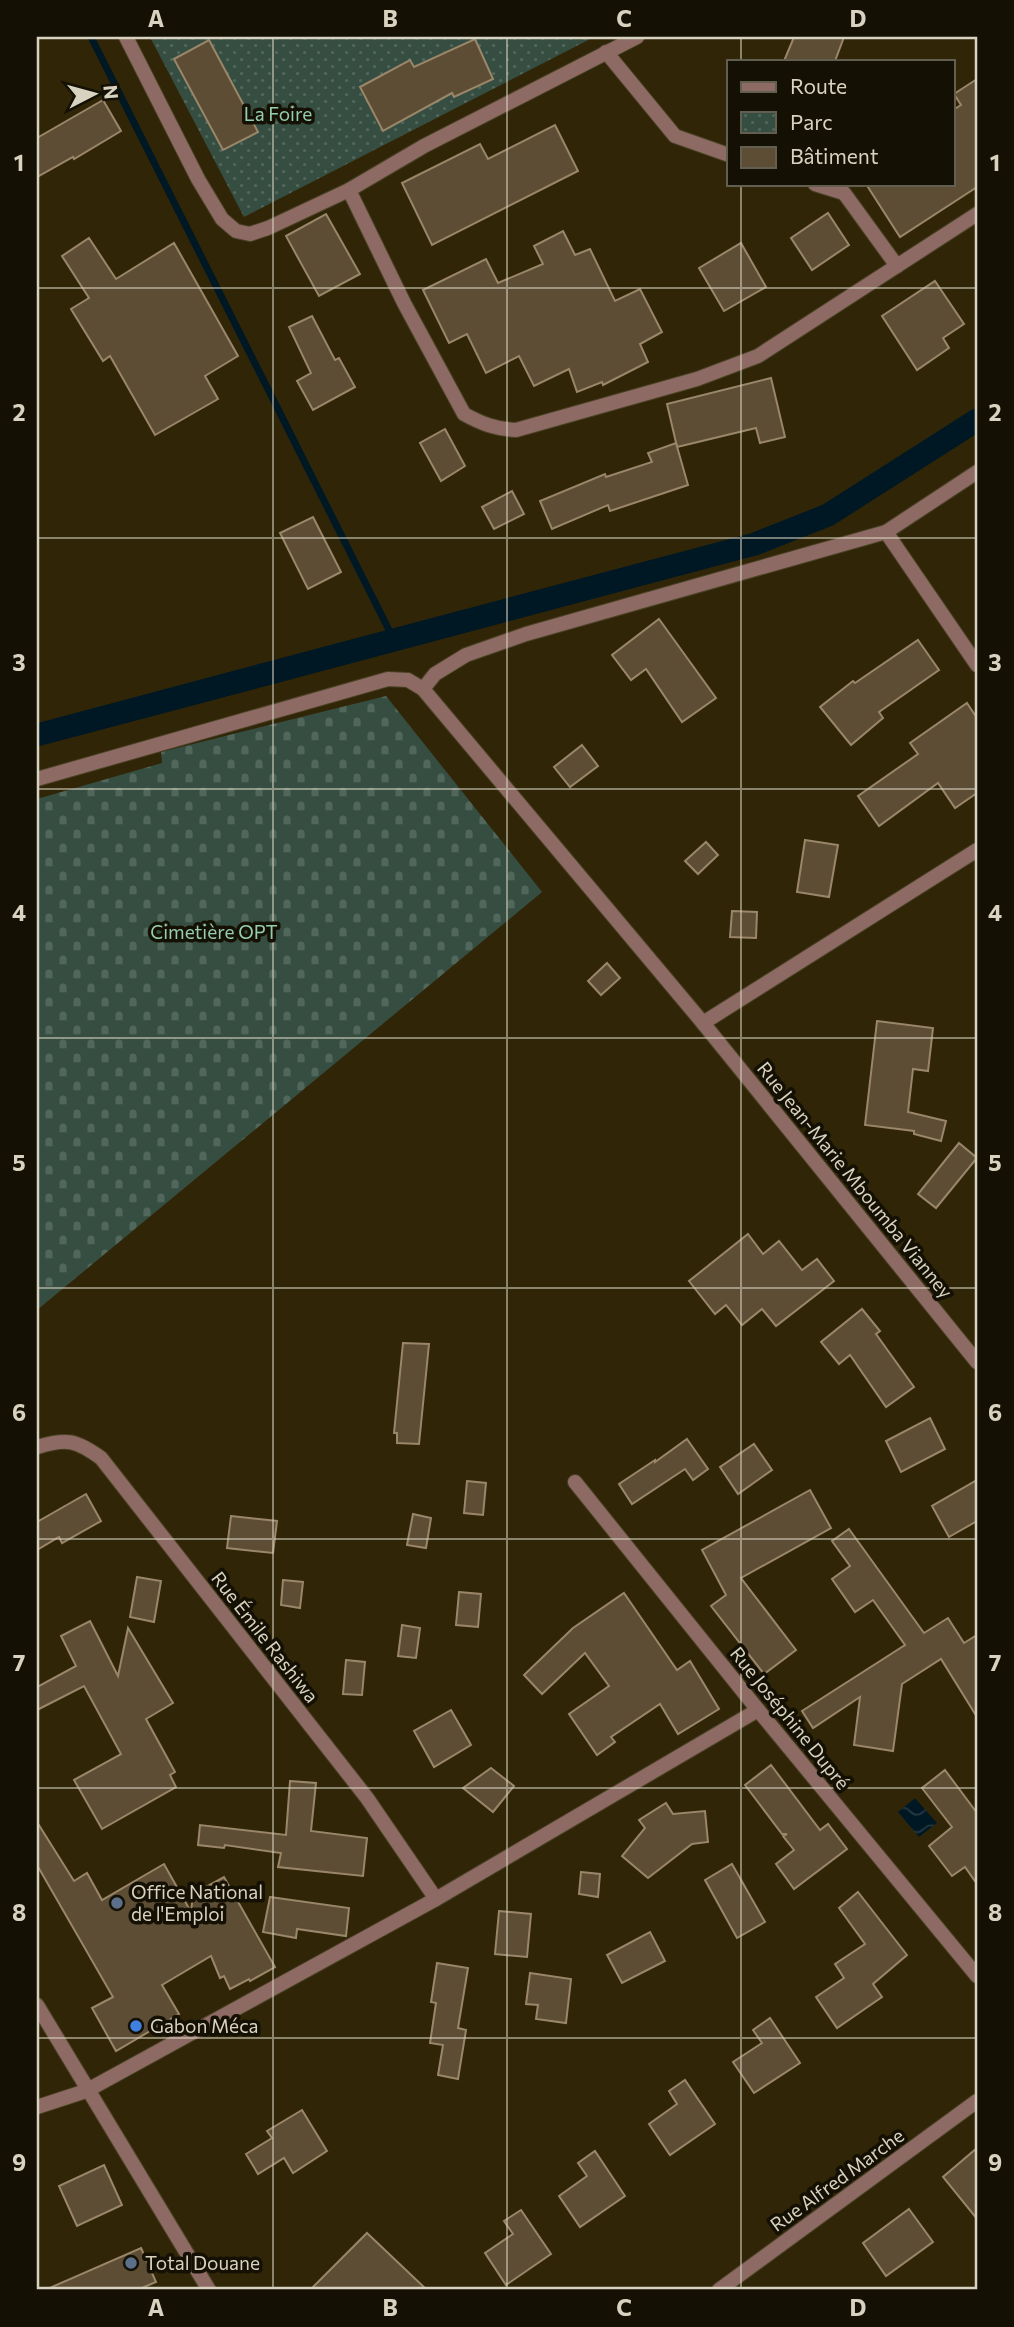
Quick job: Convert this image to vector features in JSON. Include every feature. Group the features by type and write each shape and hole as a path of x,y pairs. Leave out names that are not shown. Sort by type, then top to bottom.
{"street":[{"path":"126,37 198,179 222,219 236,231 250,234 349,190 424,146 637,37"},
{"path":"606,52 674,136 727,154"},
{"path":"821,186 844,193 897,266"},
{"path":"349,190 404,303 464,414 482,424 516,430 697,379 758,356 977,214"},
{"path":"37,779 388,679 408,680 424,689 435,674 466,655 514,638 886,532 977,472"},
{"path":"886,532 977,665"},
{"name":"Rue Jean-Marie Mboumba Vianney","path":"424,689 703,1023 977,1362"},
{"path":"703,1023 977,850"},
{"name":"Rue Émile Rashiwa","path":"37,1447 57,1441 80,1444 101,1458 367,1798 436,1899"},
{"name":"Rue Joséphine Dupré","path":"575,1482 977,1976"},
{"path":"37,2107 86,2091 436,1899 758,1710"},
{"path":"37,2005 86,2091 209,2290"},
{"name":"Rue Alfred Marche","path":"719,2290 977,2101"}],"green space":[{"name":"La Foire","path":"150,37 594,37 244,217"},
{"name":"Cimetière OPT","path":"386,696 542,892 37,1310 37,799 162,763 161,752"}],"water":[{"path":"915,1798 937,1823 919,1837 898,1812"}],"building":[{"path":"794,37 844,37 835,60 784,60"},
{"path":"475,39 493,79 454,97 452,93 383,131 360,87 410,60 414,67"},
{"path":"209,40 258,132 223,150 174,59"},
{"path":"977,79 977,187 900,237 867,186 954,186 954,109 961,105 954,94"},
{"path":"103,100 121,131 37,177 37,138"},
{"path":"555,125 578,171 432,245 402,183 480,144 488,159"},
{"path":"828,213 849,245 812,270 791,238"},
{"path":"326,214 360,274 319,296 286,236"},
{"path":"563,231 575,255 590,249 615,301 640,289 662,332 640,344 648,362 603,385 602,382 577,392 569,369 534,386 519,356 486,373 467,334 449,343 423,290 486,259 498,283 543,264 534,246"},
{"path":"89,238 116,279 174,243 238,356 205,376 218,399 155,435 110,356 103,361 71,309 89,298 62,256"},
{"path":"741,243 766,287 724,311 699,268"},
{"path":"935,281 964,324 943,338 949,348 917,370 882,316"},
{"path":"312,316 335,360 339,358 355,387 313,410 297,381 311,373 289,327"},
{"path":"771,378 785,437 760,443 756,428 677,447 667,404"},
{"path":"445,429 465,466 441,481 420,443"},
{"path":"676,443 688,485 610,511 608,505 552,529 540,501 605,474 606,477 652,462 648,453"},
{"path":"512,491 524,514 494,529 482,507"},
{"path":"313,517 341,572 308,589 280,533"},
{"path":"659,619 716,698 682,722 646,669 631,680 612,655"},
{"path":"918,640 939,670 879,712 883,718 851,745 820,707 853,681 855,683"},
{"path":"967,703 977,718 977,793 955,808 938,783 879,826 858,796 918,754 910,743"},
{"path":"582,745 598,766 570,787 554,767"},
{"path":"805,840 838,845 829,897 797,892"},
{"path":"706,842 718,855 698,874 685,861"},
{"path":"732,911 757,912 756,938 730,937"},
{"path":"607,963 620,978 601,995 588,981"},
{"path":"877,1021 933,1028 928,1071 913,1069 908,1112 946,1121 941,1141 914,1134 914,1131 865,1125"},
{"path":"959,1143 977,1158 936,1208 918,1194"},
{"path":"748,1234 763,1254 779,1241 802,1270 817,1259 834,1281 776,1326 762,1309 742,1325 726,1305 715,1314 689,1281"},
{"path":"862,1309 880,1331 876,1334 914,1387 886,1407 850,1355 839,1364 821,1342"},
{"path":"403,1343 429,1344 419,1444 397,1443 397,1433 394,1433"},
{"path":"930,1418 945,1449 901,1472 886,1441"},
{"path":"687,1439 708,1469 693,1480 685,1469 632,1504 619,1484"},
{"path":"754,1444 772,1470 738,1494 720,1467"},
{"path":"977,1480 977,1521 949,1537 932,1506"},
{"path":"467,1481 486,1483 483,1515 464,1513"},
{"path":"810,1490 831,1528 741,1578 796,1650 764,1674 711,1606 726,1595 702,1550"},
{"path":"86,1494 101,1521 62,1543 59,1537 37,1550 37,1522"},
{"path":"413,1514 431,1518 426,1548 407,1545"},
{"path":"231,1516 277,1521 273,1553 227,1548"},
{"path":"849,1529 924,1633 948,1618 964,1643 977,1635 977,1717 941,1659 902,1684 893,1751 854,1745 860,1697 813,1728 802,1711 905,1645 873,1600 855,1612 832,1579 850,1566 832,1541"},
{"path":"137,1577 161,1581 154,1622 130,1617"},
{"path":"283,1580 303,1582 300,1608 281,1605"},
{"path":"459,1592 481,1594 478,1627 456,1625"},
{"path":"624,1593 677,1670 690,1661 719,1709 678,1734 660,1704 611,1737 615,1742 597,1755 569,1714 609,1686 585,1653 542,1694 524,1675 573,1628"},
{"path":"90,1621 118,1676 128,1628 173,1703 146,1719 175,1772 170,1775 176,1787 102,1829 74,1780 121,1754 84,1686 37,1710 37,1687 76,1666 61,1636"},
{"path":"402,1625 420,1628 416,1658 398,1656"},
{"path":"346,1660 365,1662 362,1695 343,1694"},
{"path":"451,1710 471,1745 434,1767 414,1731"},
{"path":"771,1765 820,1830 828,1824 847,1849 794,1889 776,1864 794,1850 783,1836 787,1834 782,1834 745,1785"},
{"path":"491,1768 514,1786 493,1812 463,1788"},
{"path":"945,1770 977,1813 977,1884 965,1867 952,1876 929,1846 952,1827 922,1788"},
{"path":"290,1781 316,1783 311,1831 367,1838 363,1876 278,1867 281,1853 225,1845 224,1848 198,1845 200,1825 286,1835"},
{"path":"666,1803 673,1814 705,1811 708,1842 692,1844 648,1878 622,1856 645,1828 639,1820"},
{"path":"37,1822 74,1881 87,1873 102,1900 164,1864 191,1912 193,1894 224,1877 275,1967 230,1989 224,1976 220,1978 211,1956 162,1985 179,2014 116,2051 92,2008 113,1997 37,1865"},
{"path":"732,1864 765,1922 737,1938 705,1880"},
{"path":"581,1872 600,1874 598,1897 579,1894"},
{"path":"858,1892 907,1955 873,1984 882,1997 837,2028 816,1997 844,1978 835,1964 865,1944 839,1908"},
{"path":"270,1897 349,1908 346,1936 297,1929 296,1938 263,1932"},
{"path":"499,1911 531,1914 527,1957 495,1954"},
{"path":"650,1932 665,1961 622,1983 607,1955"},
{"path":"437,1963 468,1968 458,2028 466,2030 458,2079 438,2075 443,2045 430,2043 436,2003 431,2002"},
{"path":"530,1973 571,1979 566,2023 536,2019 538,2005 526,2004"},
{"path":"770,2018 800,2063 754,2093 733,2062 762,2043 753,2030"},
{"path":"685,2080 715,2124 670,2155 649,2124 677,2104 669,2091"},
{"path":"302,2110 327,2151 293,2173 284,2158 258,2174 246,2154 272,2138 267,2131"},
{"path":"977,2148 977,2219 943,2177"},
{"path":"595,2151 625,2196 580,2227 559,2196 587,2176 578,2163"},
{"path":"104,2165 122,2205 77,2226 59,2186"},
{"path":"909,2209 933,2242 886,2276 863,2243"},
{"path":"521,2210 551,2254 506,2285 485,2253 513,2234 504,2221"},
{"path":"367,2233 427,2290 310,2290"},
{"path":"141,2248 156,2282 137,2290 45,2290"}],"waterway":[{"path":"91,37 394,640"},
{"path":"37,735 755,544 828,515 977,420"}],"place":[{"name":"Office National de l'Emploi","path":"117,1903"},
{"name":"Gabon Méca","path":"136,2026"},
{"name":"Total Douane","path":"131,2263"}]}
